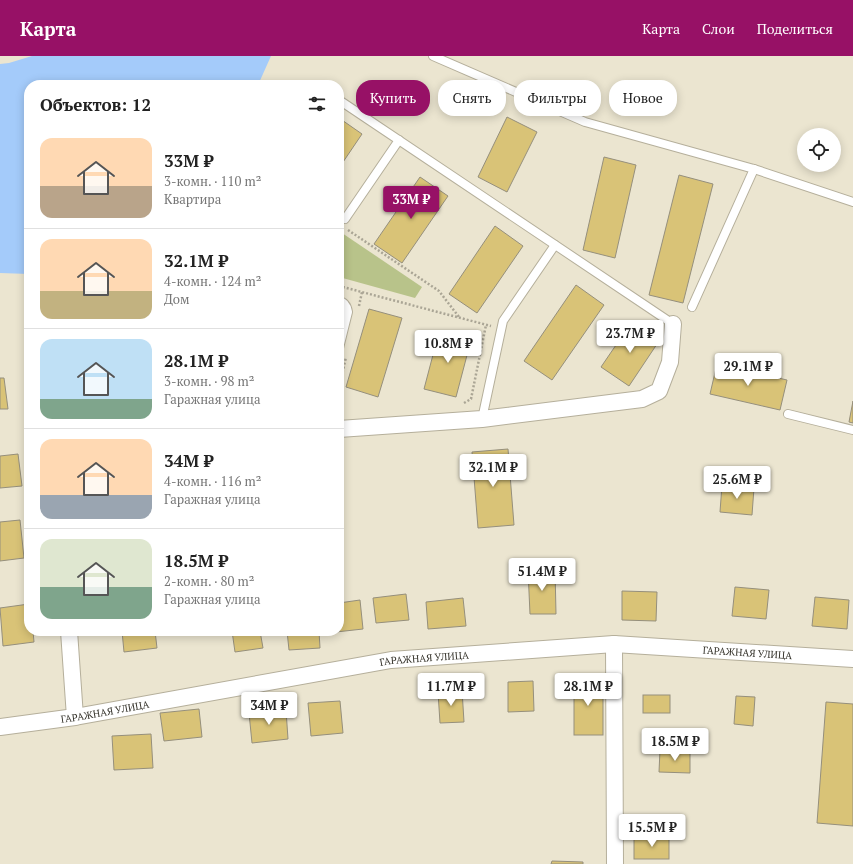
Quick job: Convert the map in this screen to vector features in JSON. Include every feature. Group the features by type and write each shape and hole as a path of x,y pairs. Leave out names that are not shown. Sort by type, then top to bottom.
{"street":[{"path":"344,429 482,419 642,399 659,391 670,362 673,324"},
{"path":"69,636 75,717"},
{"path":"614,644 615,864"},
{"name":"ГАРАЖНАЯ УЛИЦА","path":"0,727 75,717 391,660 614,644 853,659"}],"lane":[{"path":"433,56 585,122 754,169 853,202"},
{"path":"344,103 673,324"},
{"path":"345,219 399,140"},
{"path":"692,307 754,169"},
{"path":"482,419 503,321 555,245"},
{"path":"344,302 348,312 344,328"},
{"path":"788,414 853,430"}],"path":[{"path":"346,228 439,290 460,318"},
{"path":"344,287 501,329"},
{"path":"457,404 465,403 471,398 486,325"}],"green space":[{"path":"344,234 422,287 415,298 344,278"}],"water":[{"path":"32,56 271,56 260,80 24,80 24,274 0,273 0,64 9,63"}],"building":[{"path":"507,117 537,132 507,192 478,177"},
{"path":"344,121 362,134 344,161"},
{"path":"604,157 636,165 615,258 583,250"},
{"path":"679,175 713,184 683,303 649,295"},
{"path":"420,177 448,196 402,263 374,244"},
{"path":"495,226 523,246 477,313 449,294"},
{"path":"576,285 604,305 552,380 524,361"},
{"path":"369,309 402,318 378,397 346,387"},
{"path":"631,323 659,341 629,386 601,367"},
{"path":"439,332 471,340 456,397 424,389"},
{"path":"717,364 787,380 780,410 710,394"},
{"path":"0,378 4,378 8,409 0,409"},
{"path":"853,401 853,423 849,422"},
{"path":"508,449 514,525 478,528 472,452"},
{"path":"18,454 22,486 0,488 0,456"},
{"path":"722,485 754,488 752,515 720,512"},
{"path":"20,520 24,558 0,561 0,522"},
{"path":"555,569 556,614 530,614 528,570"},
{"path":"735,587 769,590 766,619 732,616"},
{"path":"622,591 657,592 656,621 622,620"},
{"path":"406,594 409,620 376,623 373,598"},
{"path":"815,597 849,600 847,629 812,626"},
{"path":"463,598 466,626 428,629 426,602"},
{"path":"360,600 363,629 344,631 344,602"},
{"path":"24,605 24,636 33,636 34,642 3,646 0,608"},
{"path":"122,636 156,636 157,648 124,652"},
{"path":"233,636 261,636 263,648 235,652"},
{"path":"288,636 319,636 320,648 289,650"},
{"path":"574,679 603,679 603,735 574,735"},
{"path":"533,681 534,711 508,712 508,682"},
{"path":"462,690 464,722 440,723 438,692"},
{"path":"643,695 670,695 670,713 643,713"},
{"path":"736,696 755,697 753,726 734,724"},
{"path":"340,701 343,733 311,736 308,703"},
{"path":"826,702 853,704 853,826 817,823"},
{"path":"199,709 202,737 164,741 160,713"},
{"path":"286,710 288,739 252,743 249,713"},
{"path":"151,734 153,768 114,770 112,736"},
{"path":"660,750 690,751 690,773 659,772"},
{"path":"634,837 669,837 669,859 634,859"},
{"path":"552,861 583,862 583,864 551,864"}]}
